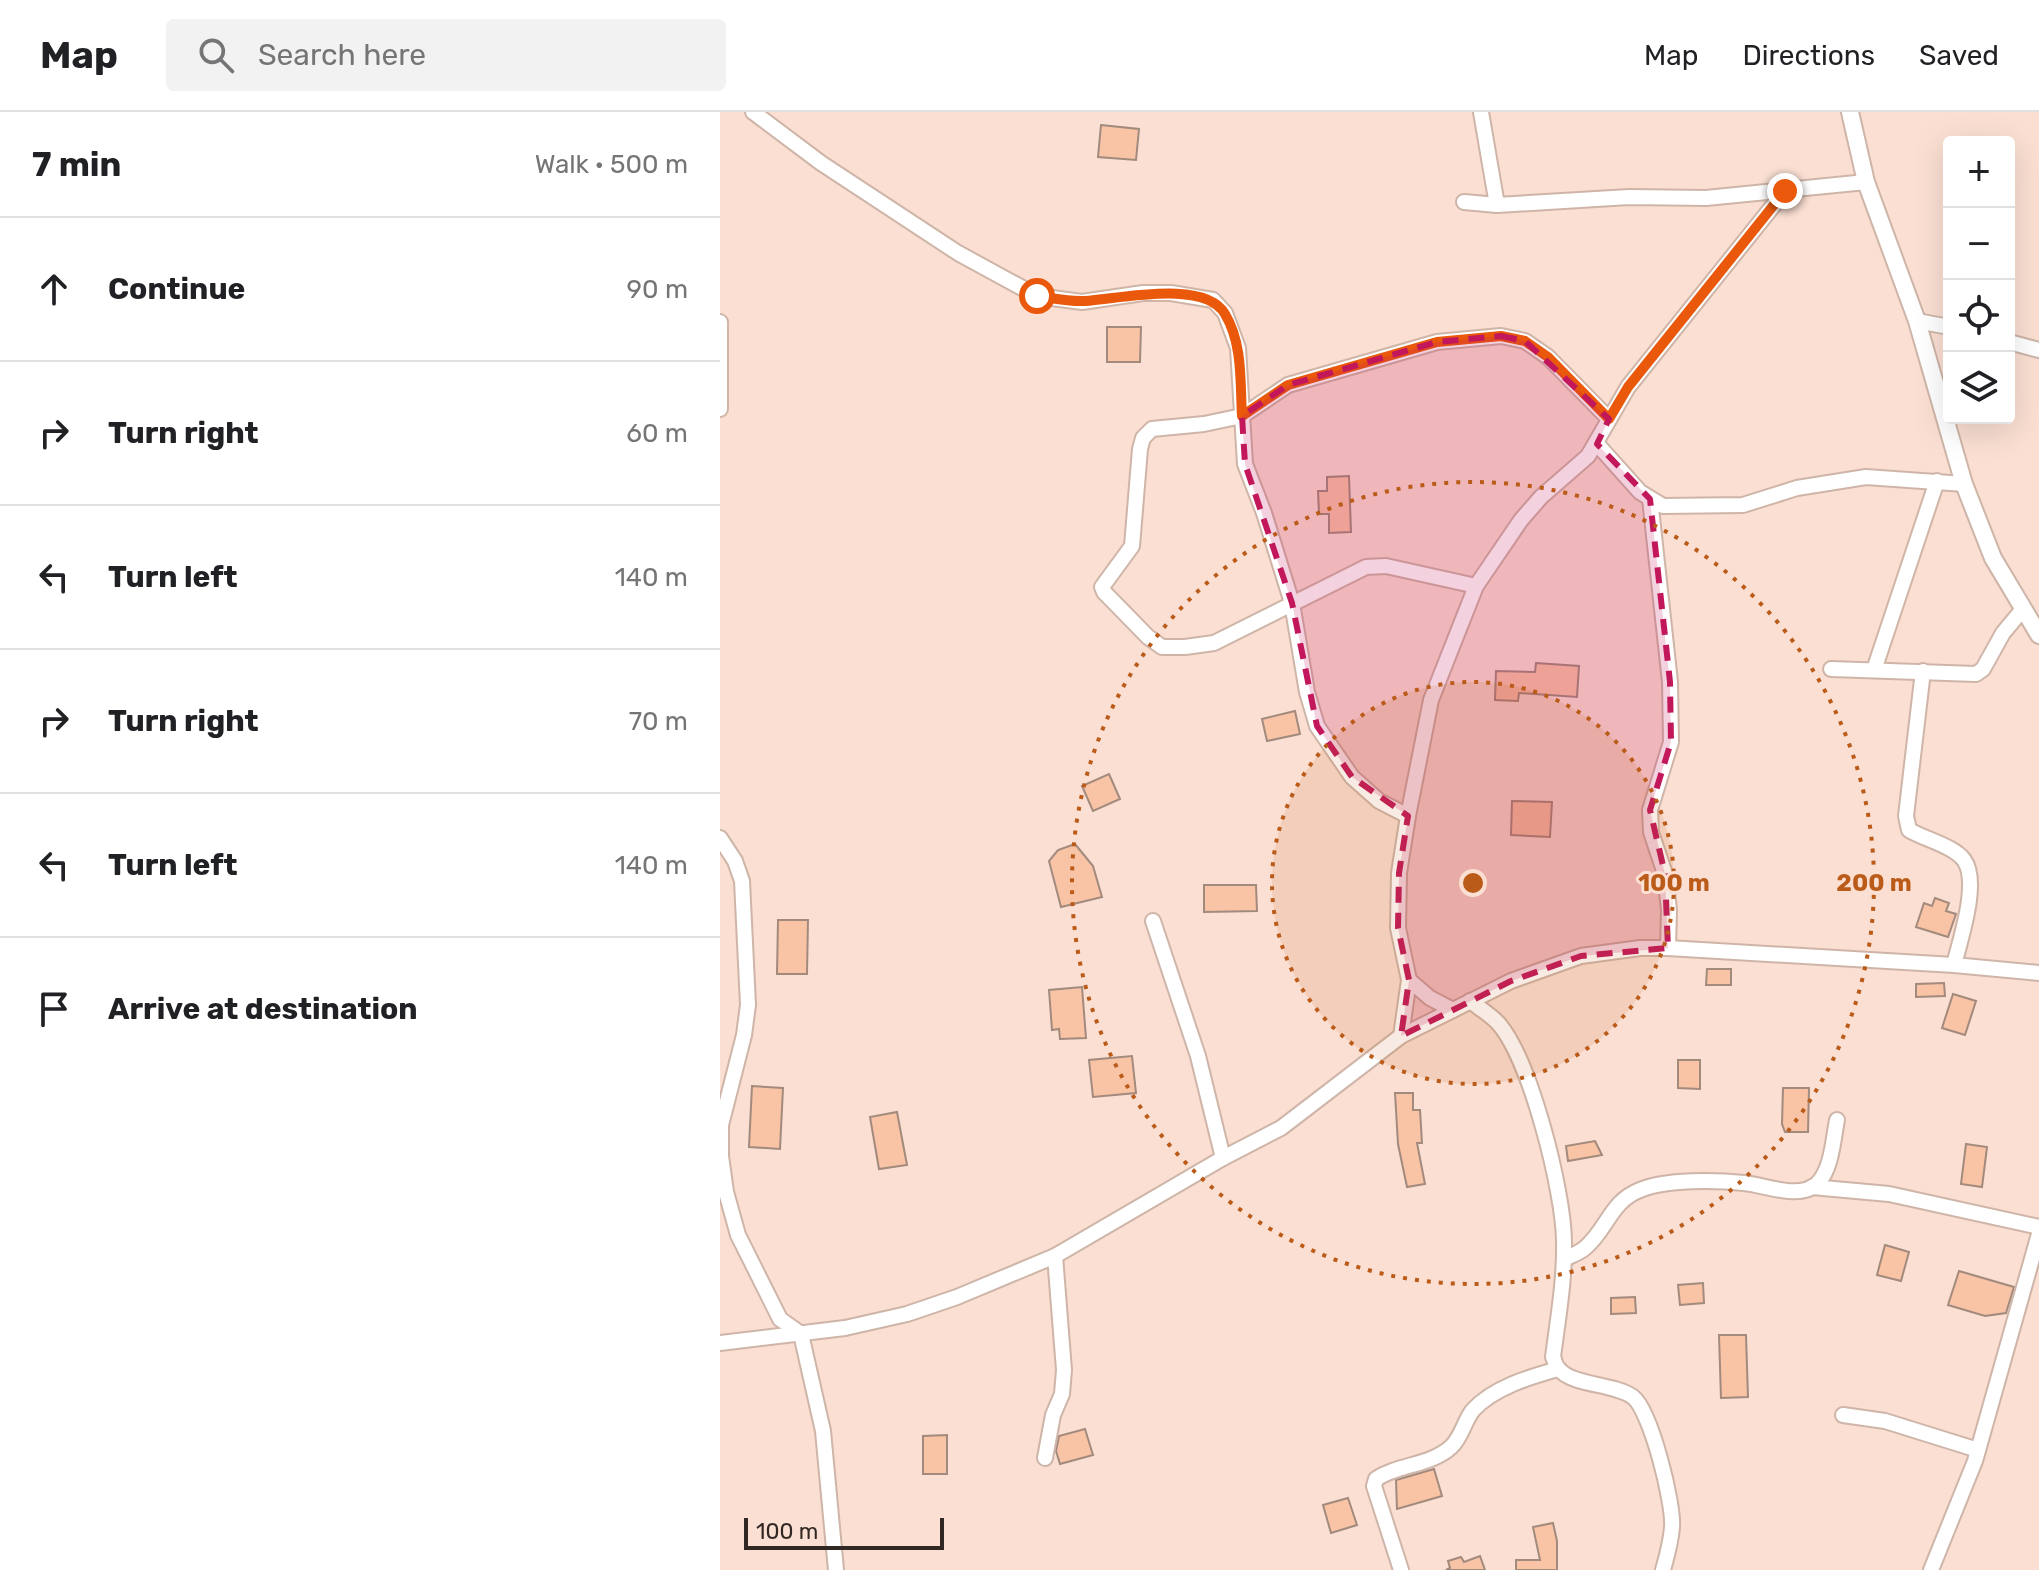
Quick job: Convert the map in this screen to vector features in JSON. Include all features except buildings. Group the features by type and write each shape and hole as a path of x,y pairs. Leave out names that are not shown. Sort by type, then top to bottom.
{"street":[{"path":"753,112 821,163 958,253 1037,296 1082,302 1143,293 1171,293 1213,300 1225,313 1238,348 1245,464 1292,603 1307,692 1317,726 1352,777 1379,801 1408,816"},
{"path":"1481,112 1497,205"},
{"path":"1850,112 1866,182 1917,321 1964,484 1993,558 2039,635"},
{"path":"1464,202 1497,205 1629,197 1706,198 1866,182"},
{"path":"1401,1036 1409,980 1398,928 1399,873 1408,816 1431,700 1476,586 1521,520 1597,444 1628,387 1785,191"},
{"path":"1917,321 1943,326"},
{"path":"720,322 720,409"},
{"path":"1476,586 1386,566 1366,567 1214,643 1185,647 1162,647 1104,592 1104,583 1132,546 1143,438 1152,429 1204,424 1242,416 1288,385 1437,342 1501,336 1525,341 1548,357 1609,419"},
{"path":"2015,344 2039,350"},
{"path":"1597,444 1640,492 1663,506 1743,505 1797,488 1866,477 1964,484"},
{"path":"1874,670 1937,481"},
{"path":"1650,499 1670,682 1671,742 1650,810 1651,832 1666,886 1668,948"},
{"path":"1831,669 1976,674 1983,669 2003,633 2023,609"},
{"path":"1923,671 1906,816 1909,830 1946,847 1964,860 1968,877 1968,906 1954,965"},
{"path":"720,838 735,861 742,881 748,1005 739,1058 721,1125 726,1192 738,1235 780,1319 801,1334 823,1431 836,1570"},
{"path":"1153,921 1198,1056 1223,1158"},
{"path":"720,1343 801,1334 907,1314 957,1297 1055,1256 1223,1158 1281,1128 1401,1036 1511,981 1581,956 1640,948 1668,948 2039,973"},
{"path":"1409,980 1430,998 1453,1010"},
{"path":"1470,1001 1499,1023 1538,1107 1563,1221 1564,1259 1553,1357 1558,1369 1571,1377 1616,1389 1632,1396 1643,1407 1659,1454 1672,1525 1663,1570"},
{"path":"1812,1187 1826,1170 1837,1120"},
{"path":"1564,1259 1583,1250 1624,1197 1643,1188 1687,1182 1744,1183 1779,1190 1812,1187 1889,1194 2039,1227"},
{"path":"1931,1570 1978,1450 2039,1234"},
{"path":"1045,1458 1053,1415 1062,1394 1064,1370 1055,1256"},
{"path":"772,1337 780,1319"},
{"path":"1401,1570 1374,1486 1376,1479 1415,1466 1450,1449 1461,1435 1471,1411 1491,1395 1532,1376 1558,1369"},
{"path":"1843,1415 1885,1421 1978,1450"}],"highlighted area":[{"path":"1501,336 1525,341 1609,419 1597,444 1650,499 1670,682 1671,742 1650,810 1665,874 1668,948 1581,956 1511,981 1401,1036 1409,980 1398,928 1399,873 1408,816 1352,777 1317,726 1292,603 1245,464 1242,416 1288,385 1437,342"}],"route":[{"path":"1037,296 1082,302 1143,293 1171,293 1213,300 1225,313 1238,348 1242,416 1288,385 1437,342 1501,336 1525,341 1548,357 1609,419 1628,387 1785,191"}]}
